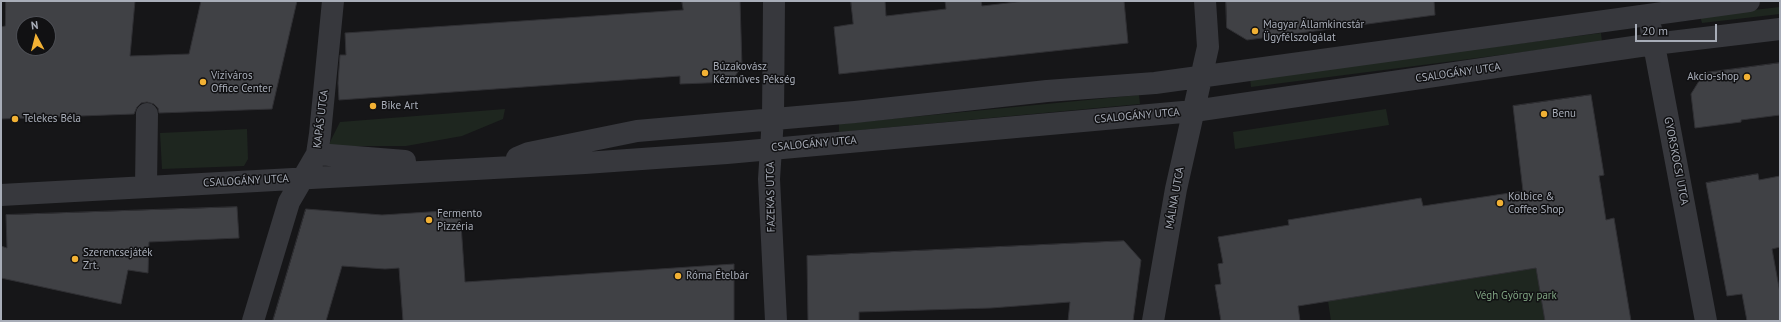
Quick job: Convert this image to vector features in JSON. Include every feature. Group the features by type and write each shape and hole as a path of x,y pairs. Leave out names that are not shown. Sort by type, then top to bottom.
{"street":[{"name":"KAPÁS UTCA","path":"253,321 289,202 317,154 333,1"},
{"name":"FAZEKAS UTCA","path":"774,1 773,118 769,184 776,321"},
{"name":"MÁLNA UTCA","path":"1153,321 1176,189 1208,47 1205,1"},
{"name":"CSALOGÁNY UTCA","path":"317,154 490,168 529,153 637,131 855,112 1047,91 1155,83 1647,7 1749,1"},
{"name":"GYORSKOCSI UTCA","path":"1647,7 1706,321"},
{"name":"CSALOGÁNY UTCA","path":"1,195 490,168 727,153 1194,110 1654,44 1780,28"},
{"path":"146,186 147,114"}],"green space":[{"path":"1780,7 1780,14 1702,23 1700,16"},
{"path":"1601,33 1602,42 1251,87 1250,78"},
{"path":"1139,95 1140,104 839,132 839,124"},
{"path":"505,109 503,119 462,136 406,146 328,146 340,122"},
{"path":"1386,109 1389,125 1235,149 1233,132"},
{"path":"247,129 248,159 244,166 162,169 160,133"},
{"name":"Végh György park","path":"1536,268 1545,321 1331,321 1328,301"}],"building":[{"path":"6,1 135,1 130,56 189,54 201,1 297,1 272,109 159,113 158,108 154,104 147,102 141,103 137,107 134,114 1,119 1,27 5,26"},
{"path":"682,1 740,1 742,66 731,82 680,84 680,76 339,100 338,83 340,55 346,55 345,33 683,10"},
{"path":"851,1 885,1 886,16 946,9 945,1 981,1 982,6 1025,1 1124,1 1128,43 839,74 834,27 853,24"},
{"path":"1226,1 1434,1 1435,15 1247,40 1227,28"},
{"path":"1780,63 1780,115 1695,128 1691,94 1704,73"},
{"path":"1591,95 1604,175 1599,176 1606,220 1614,218 1631,321 1545,321 1536,268 1298,306 1300,321 1221,321 1215,285 1221,284 1218,264 1223,263 1218,237 1289,225 1288,220 1421,198 1423,206 1523,191 1513,106"},
{"path":"1758,174 1759,180 1780,176 1780,247 1772,249 1780,293 1780,321 1747,321 1742,294 1727,296 1706,183"},
{"name":"Szerencsejáték Zrt.","path":"237,207 239,238 149,242 148,273 128,270 121,304 1,278 1,246 7,248 6,215"},
{"path":"306,209 382,215 460,210 465,282 734,264 734,321 403,321 399,268 385,269 342,266 326,321 273,321"},
{"path":"1124,241 1141,260 1133,321 1068,321 1070,302 991,308 859,312 859,321 808,321 807,256"}],"place":[{"name":"Magyar Államkincstár Ügyfélszolgálat","path":"1255,31"},
{"name":"Búzakovász Kézműves Pékség","path":"705,73"},
{"name":"Akcio-shop","path":"1747,77"},
{"name":"Víziváros Office Center","path":"203,82"},
{"name":"Bike Art","path":"373,106"},
{"name":"Benu","path":"1544,114"},
{"name":"Telekes Béla","path":"15,119"},
{"name":"Kolbice & Coffee Shop","path":"1500,203"},
{"name":"Fermento Pizzéria","path":"429,220"},
{"name":"Szerencsejáték Zrt.","path":"75,259"},
{"name":"Róma Ételbár","path":"678,276"}]}
